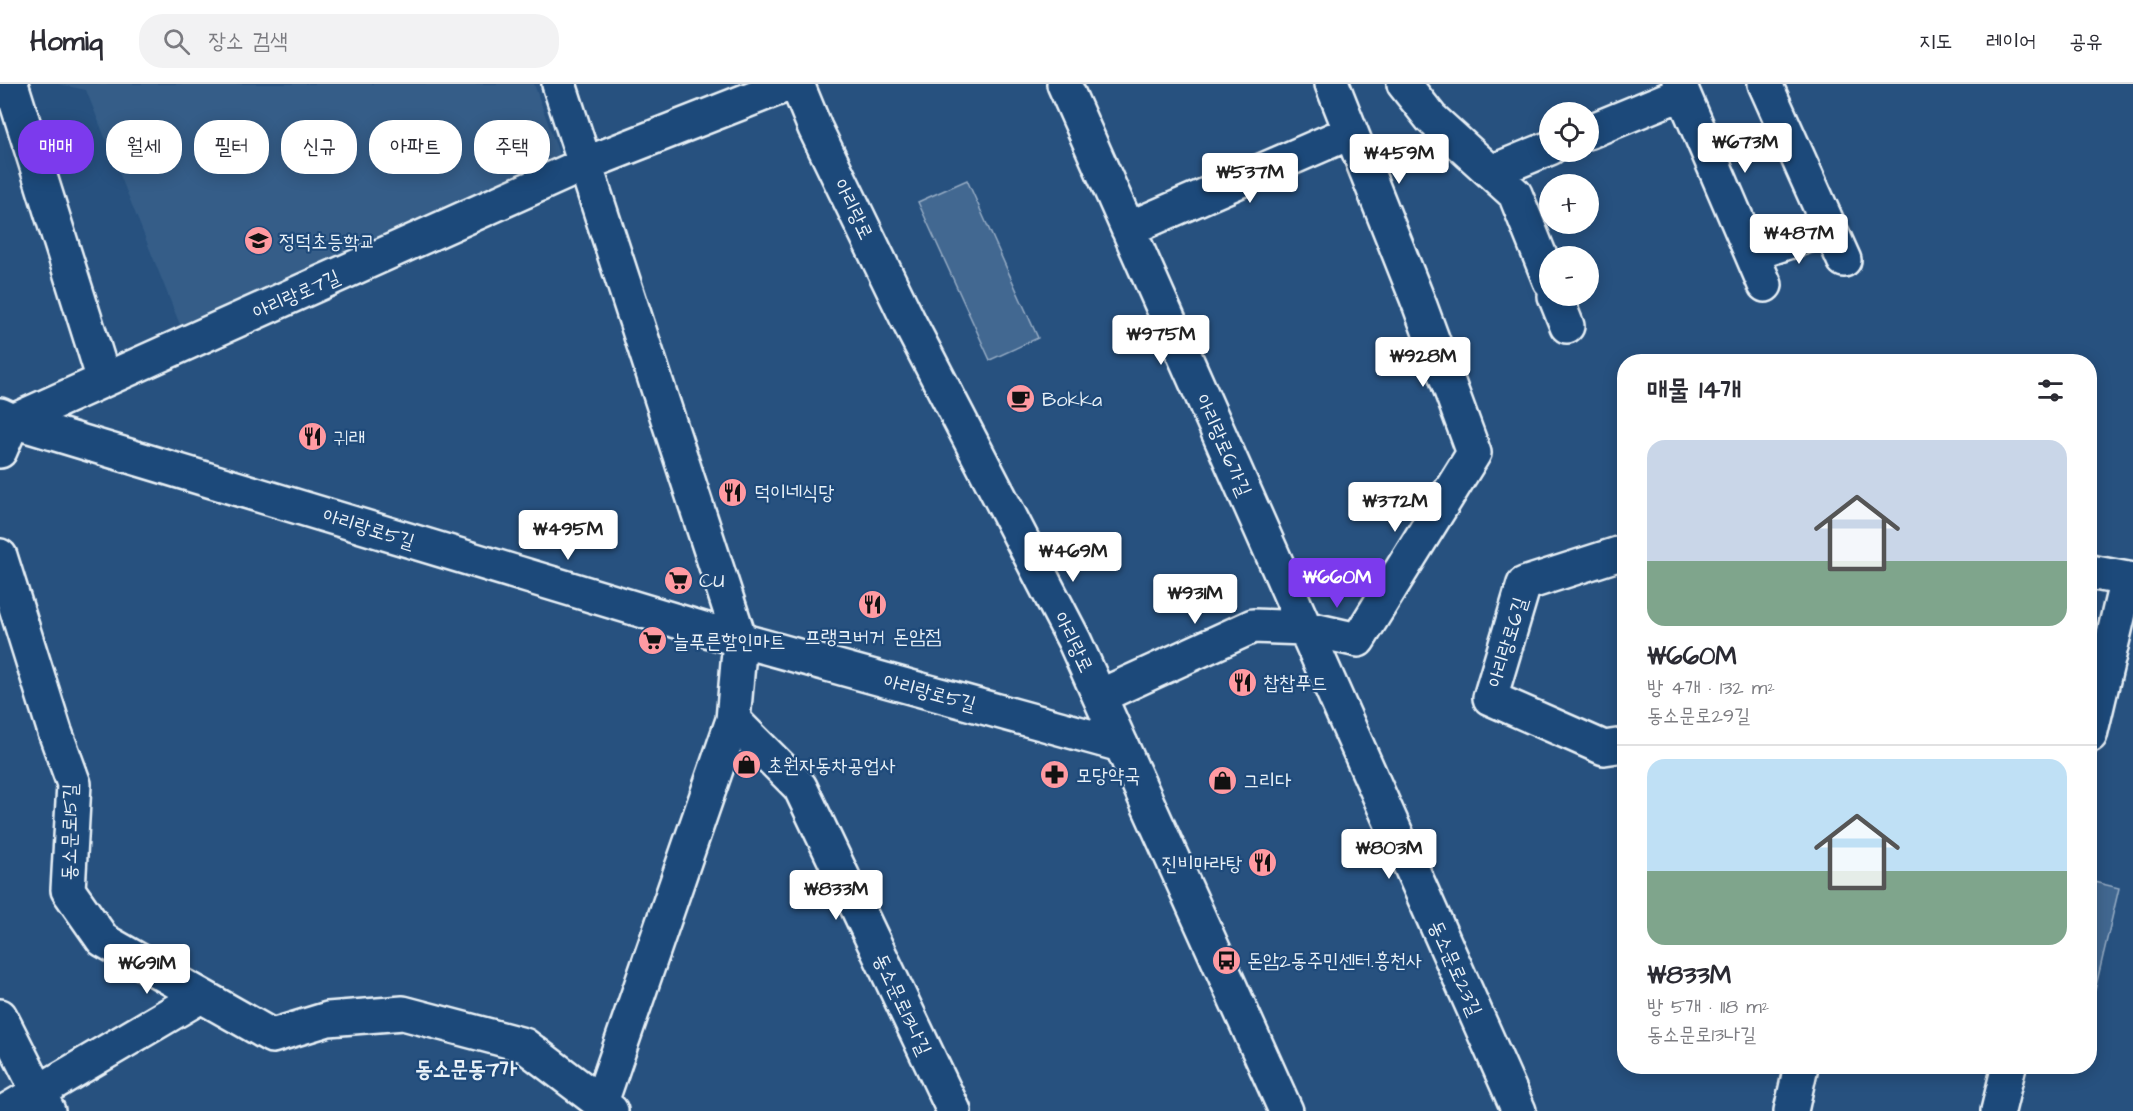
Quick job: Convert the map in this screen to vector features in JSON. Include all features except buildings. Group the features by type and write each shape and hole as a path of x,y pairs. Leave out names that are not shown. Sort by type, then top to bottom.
{"street":[{"path":"11,84 104,380"},
{"path":"559,84 740,640 733,720 606,1107"},
{"name":"아리랑로7길","path":"6,418 104,380 585,164 789,84"},
{"name":"아리랑로","path":"798,84 815,128 908,320 1074,640 1286,1111"},
{"name":"아리랑로6가길","path":"1064,84 1305,628"},
{"path":"1100,696 1253,626 1305,628 1358,640 1474,453 1420,306 1332,84"},
{"path":"1404,84 1431,118 1515,194 1539,254"},
{"path":"1765,84 1844,260"},
{"path":"1599,127 1681,89 1765,285"},
{"path":"1128,229 1351,132"},
{"path":"1491,172 1539,152"},
{"path":"1752,254 1830,228"},
{"path":"1559,306 1567,326"},
{"path":"0,451 6,418"},
{"name":"아리랑로5길","path":"6,418 740,640 1121,745"},
{"name":"아리랑로6길","path":"1617,554 1524,584 1490,698 1604,748 1617,746"},
{"name":"동소문로15길","path":"0,556 55,732 74,783 68,890 103,940 272,1036 328,1019 403,1013 524,1045 606,1107"},
{"path":"2097,573 2130,580 2097,708"},
{"name":"동소문로23길","path":"1305,628 1519,1111"},
{"name":"동소문로13나길","path":"733,720 800,787 954,1111"},
{"path":"6,1111 44,1101 201,996"},
{"path":"0,1016 44,1101"},
{"path":"1791,1111 1800,1074"},
{"path":"1998,1111 2007,1074"}],"shaded area":[{"name":"정덕초등학교","path":"58,84 534,84 547,120 474,120 474,174 522,174 180,325 120,174 182,174 182,120 106,120 106,140 86,90"},
{"name":"정덕초등학교","path":"550,129 560,157 550,161"},
{"path":"967,180 1038,338 990,360 918,202"},
{"path":"2097,883 2119,888 2097,982"}],"place":[{"name":"정덕초등학교","path":"258,241"},
{"name":"Bokka","path":"1021,399"},
{"name":"귀래","path":"312,437"},
{"name":"덕이네식당","path":"733,492"},
{"name":"CU","path":"678,580"},
{"name":"프랭크버거 돈암점","path":"873,605"},
{"name":"늘푸른할인마트","path":"652,641"},
{"name":"찹찹푸드","path":"1242,682"},
{"name":"초원자동차공업사","path":"746,765"},
{"name":"모당약국","path":"1055,775"},
{"name":"그리다","path":"1222,780"},
{"name":"진비마라탕","path":"1263,863"},
{"name":"돈암2동주민센터.흥천사","path":"1226,960"}],"district":[{"name":"동소문동7가","path":"466,1068"}]}
